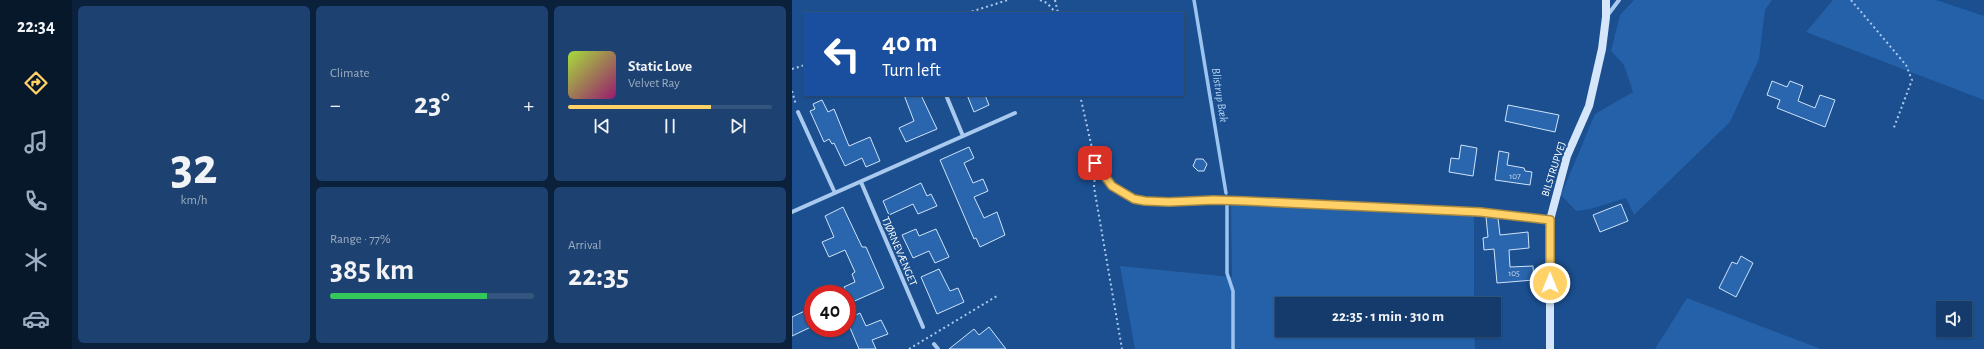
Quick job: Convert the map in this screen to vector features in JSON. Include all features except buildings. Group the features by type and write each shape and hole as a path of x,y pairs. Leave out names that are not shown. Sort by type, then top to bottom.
{"street":[{"name":"BILSTRUPVEJ","path":"1550,349 1550,220 1557,186 1567,156 1589,106 1602,49 1606,17 1606,0"},
{"path":"1606,17 1619,0"},
{"path":"946,96 963,136"},
{"path":"798,112 835,193"},
{"path":"792,212 1015,113"},
{"name":"TJØRNEVÆNGET","path":"861,182 923,327"},
{"path":"934,344 938,349"}],"lane":[{"path":"1095,163 1112,186 1134,199 1145,201 1222,200 1480,212 1550,220"}],"path":[{"path":"970,12 1008,0"},
{"path":"1040,0 1047,3 1056,12"},
{"path":"1055,0 1057,12"},
{"path":"1851,0 1906,65 1912,80 1893,130"},
{"path":"792,69 804,65"},
{"path":"792,91 798,112"},
{"path":"1080,96 1095,163 1094,187 1122,349"},
{"path":"909,349 997,296"},
{"path":"923,327 928,338 934,344"}],"shaded area":[{"path":"1634,0 1772,0 1765,10 1759,59 1730,122 1634,215 1626,198 1590,209 1576,211 1561,195 1595,114 1633,92 1624,65 1611,51 1620,15"},
{"path":"1833,0 1936,0 1984,16 1984,100 1806,32"},
{"path":"1231,205 1474,216 1474,297 1275,297 1275,337 1474,337 1475,349 1135,349 1120,266 1232,277"},
{"path":"1687,298 1821,349 1655,349"}],"waterway":[{"name":"Blistrup Bæk","path":"1194,0 1226,193"},
{"name":"Blistrup Bæk","path":"1227,204 1227,273 1233,291 1233,349"}],"route":[{"path":"1095,163 1112,186 1123,194 1134,199 1145,201 1246,201 1480,212 1550,220 1550,283"}]}
